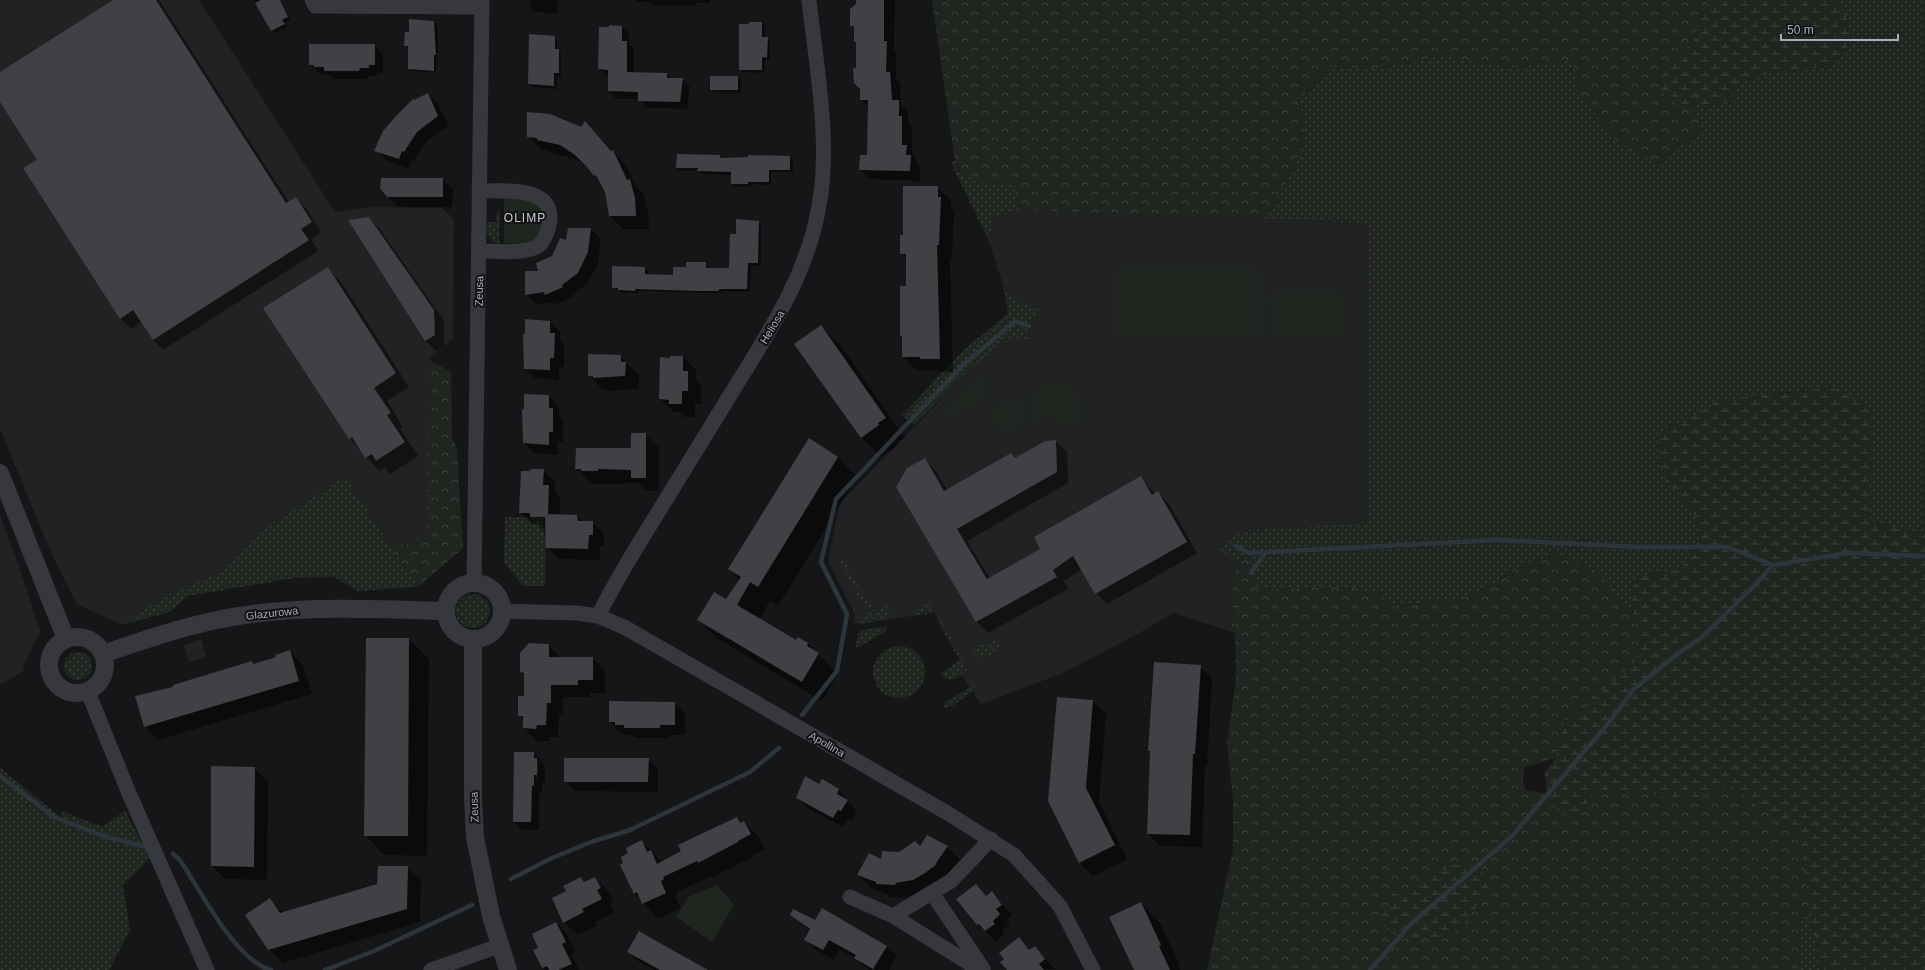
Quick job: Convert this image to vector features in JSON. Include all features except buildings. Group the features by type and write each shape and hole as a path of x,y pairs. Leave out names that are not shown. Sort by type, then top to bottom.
{"street":[{"path":"312,0 315,6 482,4"},
{"name":"Heliosa","path":"598,616 617,579 768,334 790,294 803,264 819,207 824,155 823,129 809,0"},
{"name":"Zeusa","path":"474,583 482,4"},
{"path":"479,191 518,191 538,196 545,204 549,213 548,227 542,243 536,248 526,251 479,251"},
{"path":"0,473 66,639"},
{"path":"474,583 485,585 494,591 500,600 502,611 500,622 494,632 484,638 473,640 462,638 453,631 447,622 445,611 447,600 454,591 463,585 474,583"},
{"name":"Glazurowa","path":"103,654 178,629 253,614 341,609 445,611"},
{"name":"Apollina","path":"502,611 577,613 598,616 626,628 949,814 1014,855 1060,906 1093,970"},
{"path":"77,637 88,639 97,645 103,654 106,665 104,676 97,685 88,692 77,694 66,692 57,686 51,677 48,666 50,655 56,645 66,639 77,637"},
{"name":"Zeusa","path":"473,640 473,797 475,837 483,885 499,946 508,970"},
{"path":"88,692 131,798 207,970"},
{"path":"893,916 951,881 991,840"},
{"path":"932,893 983,970"},
{"path":"850,897 893,916 980,970"},
{"path":"432,970 499,946"}],"shaded area":[{"path":"0,0 199,0 335,212 371,207 442,208 454,219 453,339 428,359 426,542 391,546 345,477 265,528 224,570 172,593 144,609 122,625 77,604 53,557 0,429"},
{"path":"1020,210 1369,223 1367,522 1240,531 1220,550 1236,562 1236,579 1233,585 1232,632 1173,613 1134,636 1063,673 981,704 954,664 961,660 934,612 860,624 854,623 855,615 828,561 840,503 975,365 1012,336 1026,341 1039,309 1021,302 1003,285 989,241 993,217"},
{"path":"0,515 18,563 40,631 23,667 24,670 0,685"},
{"path":"201,639 206,657 189,662 184,645"}],"green space":[{"path":"932,0 1712,0 1697,23 1697,34 1685,50 1671,61 1680,105 1691,104 1702,130 1659,164 1616,141 1579,94 1573,60 1511,68 1443,56 1372,69 1330,66 1299,100 1306,135 1289,179 1265,219 1020,210 1011,181 994,184 978,182 964,174 955,161"},
{"path":"1712,0 1835,0 1846,16 1853,36 1844,55 1828,66 1768,74 1742,81 1732,98 1711,107 1691,104 1680,105 1666,99 1660,87 1664,74 1671,61 1685,50 1697,35 1697,24"},
{"path":"1835,0 1925,0 1925,535 1870,521 1869,484 1873,447 1831,388 1778,393 1662,477 1691,507 1702,536 1681,568 1642,576 1630,589 1633,611 1594,569 1554,553 1518,569 1470,596 1394,607 1380,594 1271,589 1255,586 1248,557 1236,562 1220,550 1240,531 1367,522 1369,223 1265,219 1289,179 1306,135 1299,100 1330,66 1372,69 1443,56 1511,68 1574,60 1579,94 1702,130 1691,104 1711,107 1732,98 1742,81 1768,74 1828,66 1846,16"},
{"path":"955,161 959,171 1005,182 1011,181 1020,210 993,217 989,241 951,162"},
{"path":"504,197 520,197 540,205 544,219 536,240 523,244 504,243"},
{"path":"497,212 500,212 499,243 491,241 487,234 487,222 496,222"},
{"path":"1115,268 1259,268 1259,338 1115,338"},
{"path":"1003,285 1021,302 1039,309 1026,341 1012,337 975,365 914,425 902,415 964,350 1008,313"},
{"path":"1341,291 1341,337 1269,337 1268,292"},
{"path":"428,359 451,372 452,438 457,449 463,548 418,587 391,546 426,542"},
{"path":"983,374 989,381 982,403 947,417 944,409"},
{"path":"1050,381 1065,383 1083,402 1079,421 1069,427 1047,416 1030,424 1029,392"},
{"path":"1831,388 1862,401 1873,415 1873,447 1869,484 1870,521 1925,535 1925,970 1820,970 1797,827 1761,809 1731,785 1695,799 1597,789 1576,819 1557,811 1547,794 1545,772 1556,758 1565,718 1580,711 1635,661 1644,639 1633,611 1630,589 1642,576 1681,568 1702,536 1691,507 1662,477 1660,438 1675,424 1723,399"},
{"path":"1011,395 1020,402 1020,428 1002,437 991,418 996,407"},
{"path":"345,477 418,587 358,591 334,577 295,578 188,596 169,612 122,625 144,609 172,593 224,570 265,528"},
{"path":"505,517 543,518 544,535 546,535 545,586 523,586 504,562"},
{"path":"1554,553 1594,569 1633,611 1644,639 1636,661 1580,711 1565,718 1556,758 1525,767 1523,778 1525,790 1547,794 1557,811 1597,789 1695,799 1731,784 1761,809 1797,827 1809,901 1798,938 1800,970 1207,970 1233,849 1233,800 1227,744 1236,679 1235,632 1232,632 1233,585 1236,579 1236,562 1248,557 1256,586 1271,589 1350,587 1380,594 1394,607 1470,596 1518,569"},
{"path":"841,556 871,607 863,610 863,605 840,563"},
{"path":"473,594 485,599 490,611 485,623 473,628 461,623 456,611 461,599"},
{"path":"929,601 935,610 931,613 907,617"},
{"path":"886,604 890,611 889,619 861,623 862,617"},
{"path":"940,618 967,667 965,672 953,680 943,678 941,673 960,660 937,620"},
{"path":"888,626 885,632 855,649 858,634 863,630"},
{"path":"997,640 1001,649 982,659 975,656 973,651 975,647"},
{"path":"899,646 909,648 917,654 923,662 925,672 923,682 917,690 909,696 899,698 889,696 881,690 875,682 873,672 875,662 881,654 889,648"},
{"path":"78,652 88,656 92,666 88,676 78,680 68,676 64,666 68,656"},
{"path":"974,684 975,689 954,705 944,708 945,701 953,698"},
{"path":"0,768 62,818 62,811 103,827 125,810 150,858 123,886 130,930 109,970 0,970"},
{"path":"1456,864 1481,867 1489,888 1467,920 1446,938 1401,939 1382,925 1380,915 1402,891 1423,876"},
{"path":"717,885 734,905 712,942 676,917 689,896"},
{"path":"1809,901 1820,970 1800,970 1798,938"}],"waterway":[{"path":"802,715 837,671 847,614 821,562 836,499 962,366 1015,321 1029,326"},
{"path":"1236,546 1249,553 1497,540 1640,547 1727,547 1773,565 1848,553 1925,556"},
{"path":"1251,573 1266,552"},
{"path":"1370,970 1412,923 1512,836 1611,720 1634,689 1676,655 1702,637 1773,565"},
{"path":"511,879 552,858 591,842 630,830 750,772 779,748"},
{"path":"0,776 54,817 106,837 147,847"},
{"path":"173,854 180,860 208,906 232,939 258,964 271,970"},
{"path":"325,970 374,951 472,905"}],"district":[{"name":"OLIMP","path":"525,218"}]}
